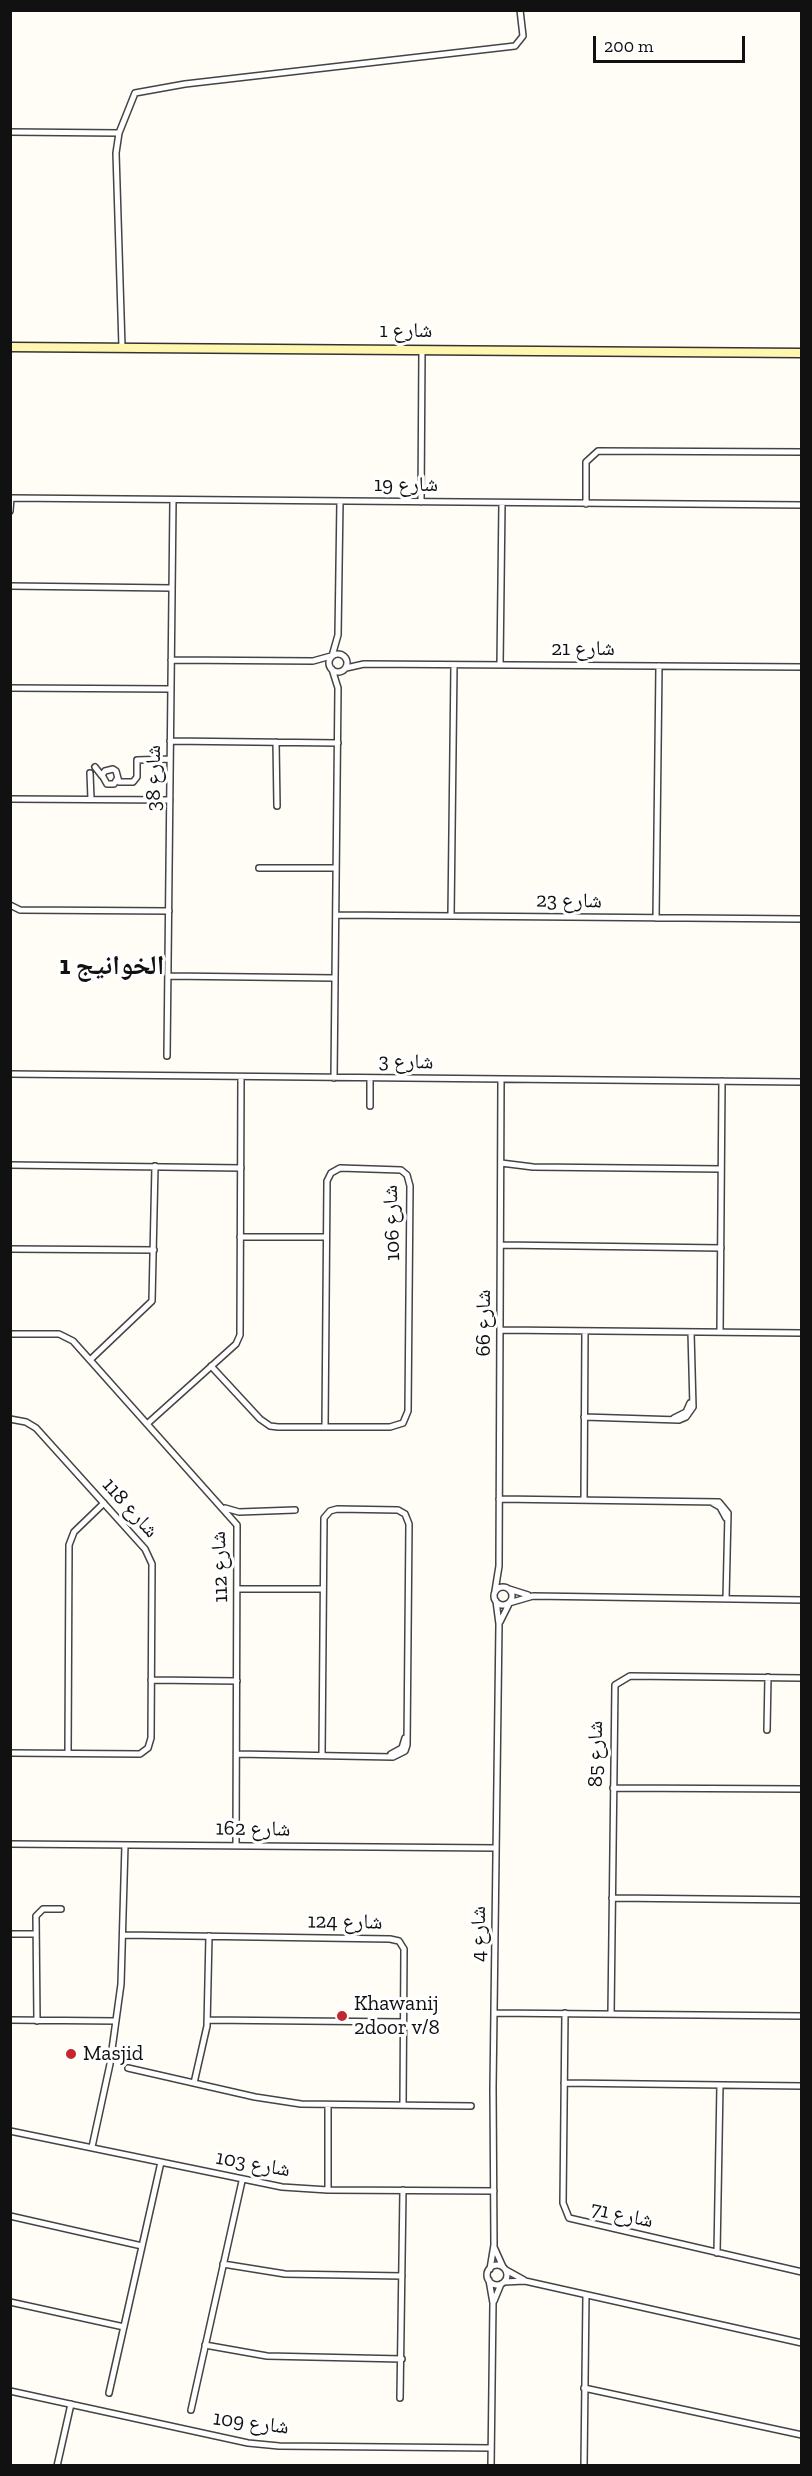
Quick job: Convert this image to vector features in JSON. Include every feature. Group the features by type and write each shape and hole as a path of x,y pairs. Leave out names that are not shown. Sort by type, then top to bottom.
{"street":[{"path":"122,347 116,164 119,133 131,96 140,90 514,46 523,36 520,10"},
{"path":"10,132 119,133"},
{"name":"شارع 1","path":"10,346 801,353"},
{"path":"421,502 422,350"},
{"path":"586,504 586,462 598,451 801,452"},
{"path":"10,511 11,498"},
{"name":"شارع 19","path":"11,498 801,505"},
{"name":"شارع 38","path":"167,1056 173,500"},
{"path":"334,1078 338,688 329,661 338,634 340,501"},
{"path":"500,665 502,502"},
{"path":"10,586 172,588"},
{"path":"338,634 345,656 345,669 338,688"},
{"path":"171,660 314,661 338,653 345,656"},
{"name":"شارع 21","path":"345,656 364,664"},
{"path":"314,661 339,672 345,669"},
{"name":"شارع 21","path":"345,669 364,664 801,667"},
{"path":"451,916 454,664"},
{"path":"656,918 659,666"},
{"path":"10,688 171,689"},
{"path":"170,741 338,742"},
{"path":"276,742 277,806"},
{"path":"117,779 123,782 135,781 137,763 140,759 170,759"},
{"path":"95,767 105,783 110,785"},
{"path":"102,776 105,771 113,769 116,771 117,779"},
{"path":"90,773 90,799"},
{"path":"110,799 110,785 117,779"},
{"path":"10,799 170,800"},
{"path":"259,868 336,868"},
{"path":"10,905 21,910 169,911"},
{"name":"شارع 23","path":"336,915 801,919"},
{"path":"168,976 334,978"},
{"name":"شارع 3","path":"10,1074 801,1082"},
{"path":"147,1424 236,1344 240,1335 241,1077"},
{"path":"370,1078 370,1106"},
{"name":"شارع 66","path":"495,1591 499,1566 500,1499 501,1079"},
{"path":"720,1332 722,1081"},
{"path":"501,1163 533,1167 721,1169"},
{"path":"10,1165 240,1168"},
{"path":"90,1360 152,1301 155,1166"},
{"name":"شارع 106","path":"397,1169 407,1175 410,1182 408,1411 403,1423 395,1427 325,1427 326,1238 327,1181 335,1170 397,1169"},
{"path":"240,1237 326,1238"},
{"path":"501,1245 721,1248"},
{"path":"10,1249 154,1250"},
{"path":"500,1330 801,1333"},
{"path":"584,1500 585,1331"},
{"path":"585,1417 683,1419 689,1415 693,1407 691,1332"},
{"name":"شارع 112","path":"10,1334 64,1336 73,1341 225,1508 238,1527 236,1846"},
{"path":"212,1366 266,1424 274,1427 325,1427"},
{"name":"شارع 118","path":"10,1419 27,1422 36,1428 151,1558 150,1744 144,1752 135,1754 68,1753"},
{"path":"500,1499 723,1503 727,1510 726,1599"},
{"path":"10,1753 68,1753 69,1545 74,1532 104,1503"},
{"path":"225,1508 246,1512 295,1510"},
{"path":"237,1754 386,1756 402,1754 407,1745 408,1533 407,1517 398,1509 343,1509 328,1513 323,1521 322,1755"},
{"path":"238,1527 246,1512"},
{"name":"شارع 66","path":"499,1566 509,1589"},
{"path":"533,1596 502,1605 496,1601 495,1591 501,1587 533,1596 801,1600"},
{"path":"238,1589 323,1589"},
{"path":"509,1589 512,1596 509,1603"},
{"name":"شارع 4","path":"490,2269 494,2245 494,2013 499,1624 496,1601"},
{"name":"شارع 4","path":"499,1624 509,1603"},
{"name":"شارع 85","path":"611,2014 613,1691 619,1681 635,1676 801,1677"},
{"path":"768,1677 768,1730"},
{"path":"151,1680 237,1681"},
{"path":"613,1788 801,1789"},
{"name":"شارع 162","path":"10,1844 496,1848"},
{"path":"92,2147 116,2021 124,1935 125,1845"},
{"path":"612,1898 801,1900"},
{"path":"37,2020 36,1916 40,1910 61,1909"},
{"path":"10,1934 36,1934"},
{"name":"شارع 124","path":"124,1935 395,1939 404,1949 403,2105"},
{"path":"194,2083 207,2020 209,1936"},
{"path":"494,2013 801,2016"},
{"name":"شارع 71","path":"565,2013 563,2208 569,2218 801,2272"},
{"path":"10,2020 116,2021"},
{"path":"207,2020 404,2022"},
{"path":"128,2068 270,2100 328,2105 471,2106"},
{"path":"564,2083 801,2086"},
{"path":"717,2253 720,2085"},
{"path":"328,2105 328,2190"},
{"name":"شارع 103","path":"10,2131 242,2181 328,2190 494,2191"},
{"path":"109,2394 160,2162"},
{"path":"191,2410 242,2181"},
{"path":"400,2398 403,2190"},
{"path":"10,2216 142,2246"},
{"name":"شارع 4","path":"494,2245 504,2268"},
{"path":"223,2264 285,2274 402,2276"},
{"path":"491,2466 493,2303 489,2280 490,2269 498,2265 525,2281"},
{"path":"493,2303 507,2277 504,2268"},
{"path":"489,2280 496,2285 525,2281 801,2343"},
{"path":"584,2466 586,2295"},
{"path":"10,2302 124,2327"},
{"path":"205,2345 267,2356 402,2359"},
{"path":"584,2388 801,2435"},
{"name":"شارع 109","path":"10,2391 229,2440 267,2445 491,2448"},
{"path":"57,2466 71,2404"}],"place":[{"name":"Khawanij 2door v/8","path":"342,2016"},
{"name":"Masjid","path":"71,2054"}],"district":[{"name":"الخوانيج 1","path":"112,966"}]}
